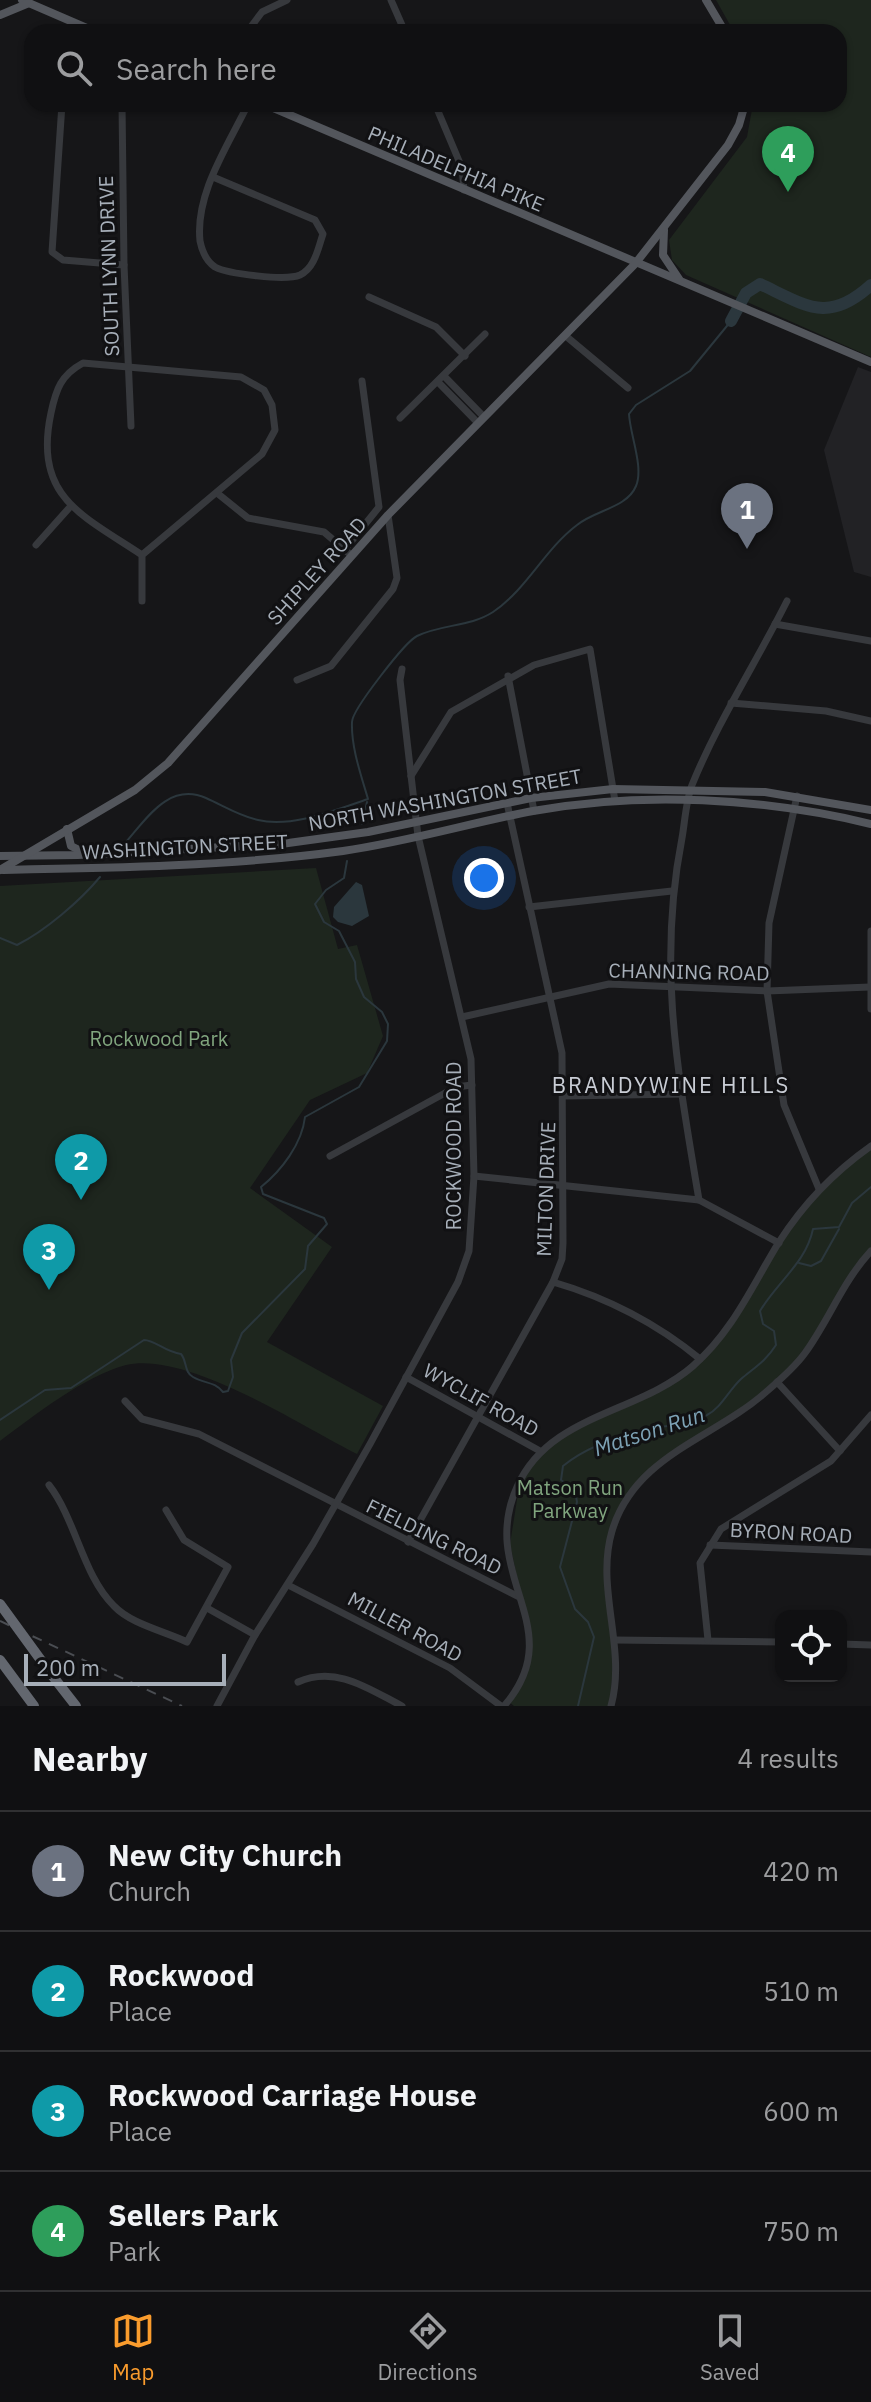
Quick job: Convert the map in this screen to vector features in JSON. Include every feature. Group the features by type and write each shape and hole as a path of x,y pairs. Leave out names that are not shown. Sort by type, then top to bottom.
{"highway":[{"path":"0,1604 76,1706"},
{"path":"0,1660 34,1706"}],"main road":[{"path":"706,0 720,24"},
{"path":"0,15 28,1 77,24"},
{"name":"PHILADELPHIA PIKE","path":"283,112 871,362"},
{"name":"SHIPLEY ROAD","path":"0,870 160,771 348,552 567,337 635,264 665,230 736,133 743,112"},
{"path":"665,230 663,255 684,284"},
{"name":"NORTH WASHINGTON STREET","path":"23,857 281,844 417,822 531,798 613,789 690,789 797,796 871,810"},
{"name":"NORTH WASHINGTON STREET","path":"418,836 534,811 615,801 794,808 871,824"},
{"path":"67,829 73,848 97,854"},
{"name":"WASHINGTON STREET","path":"0,870 284,858 418,836"},
{"path":"0,856 23,857"}],"street":[{"path":"46,11 47,0"},
{"path":"253,24 262,12 287,0"},
{"path":"391,0 402,24"},
{"path":"61,112 51,247 55,256 63,260 124,265"},
{"name":"SOUTH LYNN DRIVE","path":"122,112 124,265 131,426"},
{"path":"213,177 315,220 323,234 311,266 290,278 238,273 213,265 205,257 200,242 202,201 213,177 244,112"},
{"path":"438,112 462,168 464,190"},
{"path":"369,297 436,327 465,356"},
{"path":"400,418 485,334"},
{"path":"567,337 628,388"},
{"path":"83,363 233,375 264,390 275,417 272,439 262,454 142,555 70,507 56,490 47,456 56,389 62,378 83,363"},
{"path":"441,379 481,420"},
{"path":"217,493 248,518 324,532 348,552 379,507 362,381"},
{"path":"36,545 70,507"},
{"path":"297,680 331,666 393,589 397,578 388,515"},
{"path":"142,555 142,601"},
{"path":"699,1200 669,987 672,891 690,789 731,703 787,601"},
{"path":"775,624 871,641"},
{"path":"411,776 451,712 508,676 547,659 590,649 615,801"},
{"name":"ROCKWOOD ROAD","path":"217,1706 255,1635 335,1506 463,1270 469,1251 474,1176 471,1059 418,836 400,680 402,669"},
{"path":"508,676 534,811"},
{"path":"731,703 826,711 871,721"},
{"path":"797,796 769,923 767,991 784,1105 819,1189"},
{"name":"MILTON DRIVE","path":"408,1542 553,1282 562,1259 564,1096 560,1038 507,803"},
{"path":"529,907 672,891"},
{"path":"871,931 871,1009"},
{"name":"CHANNING ROAD","path":"462,1017 609,984 767,991 870,987"},
{"path":"330,1156 456,1087 472,1085"},
{"path":"564,1096 682,1094"},
{"path":"502,1706 522,1679 529,1662 529,1629 506,1556 505,1530 516,1488 540,1451 573,1428 662,1388 700,1359 734,1322 779,1243 819,1189 871,1146"},
{"path":"474,1176 699,1200 779,1243"},
{"path":"611,1706 618,1675 608,1554 613,1530 625,1503 661,1460 740,1411 777,1382 804,1355 871,1251"},
{"path":"553,1282 597,1295 664,1329 700,1359"},
{"name":"WYCLIF ROAD","path":"406,1377 540,1451"},
{"path":"777,1382 840,1451"},
{"name":"FIELDING ROAD","path":"125,1401 142,1419 199,1434 335,1506 519,1597"},
{"path":"708,1640 700,1563 721,1529 783,1492 840,1451 871,1415"},
{"path":"49,1485 62,1504 104,1594 121,1612 187,1642 228,1567 184,1540 166,1510"},
{"name":"BYRON ROAD","path":"710,1545 871,1552"},
{"name":"MILLER ROAD","path":"288,1585 432,1658 502,1706"},
{"path":"207,1608 255,1635"},
{"path":"615,1640 775,1642"},
{"path":"847,1644 871,1645"},
{"path":"298,1682 316,1676 339,1677 402,1706"}],"shaded area":[{"path":"858,367 871,372 871,577 854,572 824,450"},
{"path":"356,882 362,885 369,916 352,926 333,917 334,907"}],"green space":[{"path":"716,0 871,0 871,357 686,275 672,260 669,240 747,137 752,112 847,112 847,24 730,24"},
{"name":"Rockwood Park","path":"316,868 338,949 357,945 383,1036 367,1073 310,1100 250,1188 332,1247 267,1342 383,1406 357,1454 212,1380 180,1369 151,1364 126,1365 94,1378 0,1441 0,886"},
{"name":"Matson Run Parkway","path":"871,1146 871,1251 804,1355 764,1394 661,1460 625,1503 608,1554 615,1640 610,1706 514,1706 508,1701 522,1679 531,1644 510,1544 520,1481 540,1451 573,1428 671,1382 734,1322 802,1209"}],"waterway":[{"path":"731,321 746,293 760,284 804,304 829,308 856,297 871,285"},
{"path":"126,842 160,805 181,795 193,794 244,816 271,822 313,817 368,799 355,751 352,722 360,704 380,677 417,636 493,612 516,592 565,535 584,520 618,504 632,493 638,478 638,460 629,414 636,405 690,371 731,321"},
{"path":"362,824 367,802"},
{"path":"0,1420 45,1390 71,1388 144,1340 181,1354 190,1375 223,1392 228,1391 233,1377 231,1360 242,1333 305,1269 308,1246 327,1224 324,1218 263,1194 261,1187 289,1156 300,1137 305,1117 359,1087 387,1041 388,1024 382,1012 364,997 356,979 355,962 339,931 324,922 315,904 326,890 344,878 347,861"},
{"path":"0,938 17,945 28,939 62,915 100,877"},
{"name":"Matson Run","path":"578,1706 594,1637 588,1622 575,1609 560,1567 577,1502 575,1490 561,1480 563,1466 582,1453 614,1439 693,1421 717,1408 737,1383 776,1345 774,1331 763,1324 760,1311 798,1262 813,1229 839,1227 852,1203 871,1187"},
{"name":"Matson Run","path":"799,1263 811,1266 821,1261 839,1229"}],"railway":[{"path":"0,1621 182,1706"}],"place":[{"name":"Sellers Park","path":"788,192"},
{"name":"New City Church","path":"747,549"},
{"name":"Rockwood","path":"81,1200"},
{"name":"Rockwood Carriage House","path":"49,1290"}],"district":[{"name":"BRANDYWINE HILLS","path":"671,1085"}]}
